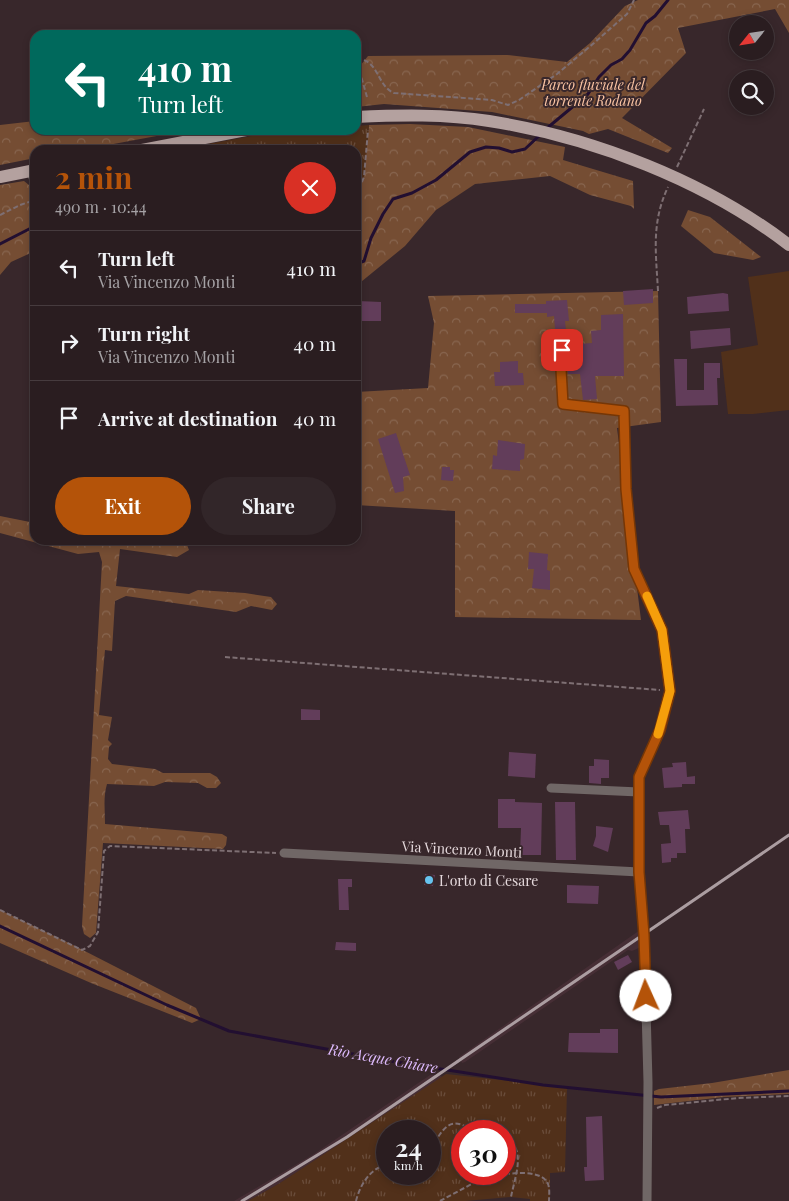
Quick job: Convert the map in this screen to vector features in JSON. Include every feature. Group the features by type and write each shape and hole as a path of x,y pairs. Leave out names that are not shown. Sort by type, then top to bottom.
{"main road":[{"path":"361,117 438,116 488,121 566,137 618,154 664,174 728,206 789,246"},
{"path":"168,145 220,135"},
{"path":"0,177 30,171"}],"street":[{"path":"562,350 560,352 563,404 624,411 626,489 634,569 662,630 670,691 660,730 639,777 639,872 644,935 648,1082 647,1201"},
{"path":"551,788 639,792"},
{"name":"Via Vincenzo Monti","path":"284,853 639,872"}],"path":[{"path":"361,59 370,63 377,72 384,87 394,93 498,100 508,105 519,100 556,74 594,43 627,14 634,0"},
{"path":"361,76 367,97"},
{"path":"677,167 704,109"},
{"path":"361,184 364,177 368,130"},
{"path":"658,292 656,225 658,211 668,187"},
{"path":"0,216 30,202"},
{"path":"225,657 670,691"},
{"path":"0,910 82,950 90,946 98,932 104,851 110,846 284,853"},
{"path":"647,1109 664,1105 738,1098 789,1096"},
{"path":"441,1132 444,1128 451,1124"},
{"path":"516,1146 518,1158 516,1173 538,1175 544,1179 548,1184 550,1201"},
{"path":"356,1201 364,1182 376,1168"},
{"path":"440,1201 470,1185"},
{"path":"511,1197 514,1185"}],"shaded area":[{"path":"640,930 641,947 632,951 628,950 462,1063 459,1057"},
{"path":"436,1071 442,1077 280,1183 248,1201 234,1201 314,1154"}],"green space":[{"name":"Parco fluviale del torrente Rodano","path":"638,0 789,0 789,33 775,9 744,15 729,15 729,18 678,28 686,53 622,118 672,148 668,153 608,129 589,134 583,131 492,112 384,104 361,106 361,65 368,56 507,55 567,62 590,43 625,6"},
{"path":"30,122 30,135 162,135 108,145 30,145 30,159 0,165 0,125"},
{"name":"Parco fluviale del torrente Rodano","path":"410,124 468,127 565,147 563,160 633,181 634,209 631,206 590,195 550,176 475,184 436,210 405,246 361,282 361,184 364,177 369,125"},
{"path":"369,125 364,177 361,184 361,145 202,145 257,135 361,135 361,126"},
{"path":"24,181 30,186 30,253 11,262 0,275 0,185"},
{"path":"688,210 710,217 761,257 753,260 714,253 681,226"},
{"path":"789,271 789,410 753,414 728,414 721,352 758,345 748,277"},
{"path":"658,291 661,422 617,428 641,620 455,617 455,511 361,505 361,392 428,388 434,323 428,296"},
{"path":"0,516 30,522 30,541 0,533"},
{"path":"45,545 187,545 189,550 177,557 120,549 116,586 189,594 198,590 245,593 271,597 277,604 272,610 251,606 236,612 126,596 115,601 112,651 105,650 99,715 112,717 108,740 112,744 109,747 108,759 112,764 155,769 163,773 210,773 217,777 221,783 216,788 207,788 198,783 165,782 154,786 107,784 105,824 222,834 227,837 226,845 223,849 103,843 96,933 90,938 84,934 82,926 102,562 99,552 78,554"},
{"path":"0,910 196,1008 201,1019 192,1023 91,983 0,943"},
{"path":"789,1070 789,1094 724,1097 654,1105 654,1091 659,1089 712,1083"},
{"path":"446,1074 567,1087 565,1172 550,1173 550,1201 530,1201 530,1199 511,1197 465,1201 248,1201 280,1183"}],"building":[{"path":"653,289 653,303 624,305 623,291"},
{"path":"728,294 729,311 688,314 687,297"},
{"path":"567,300 569,321 565,321 567,341 556,342 554,316 547,317 547,313 515,313 515,304 546,304 546,301"},
{"path":"361,301 381,302 381,321 361,321"},
{"path":"623,314 624,376 595,376 597,399 583,400 580,374 568,374 567,360 580,359 579,344 592,343 591,331 601,330 601,315"},
{"path":"730,328 731,345 691,349 690,331"},
{"path":"674,359 687,359 687,390 704,390 704,363 720,363 720,378 717,378 718,405 676,406"},
{"path":"518,361 518,373 523,373 524,385 495,386 494,372 500,372 500,362"},
{"path":"396,433 410,475 403,477 404,491 395,493 378,439"},
{"path":"498,440 525,444 524,459 520,460 520,471 492,469 493,455 497,456"},
{"path":"442,467 450,467 450,470 454,470 453,481 441,480"},
{"path":"529,552 548,554 547,570 550,571 550,590 532,588 534,569 528,569"},
{"path":"301,709 320,710 320,720 301,720"},
{"path":"509,752 536,754 535,778 508,776"},
{"path":"594,759 609,760 609,778 601,778 601,784 589,783 589,766 594,766"},
{"path":"686,762 687,777 695,776 695,784 682,784 682,787 664,788 662,768 673,767 672,763"},
{"path":"498,799 515,799 515,802 542,803 541,855 520,855 521,828 498,828"},
{"path":"555,802 575,802 576,860 556,860"},
{"path":"688,810 690,829 685,829 686,853 677,853 677,858 671,858 671,862 662,863 661,844 671,843 669,825 660,825 658,812"},
{"path":"596,826 613,828 608,852 593,846"},
{"name":"L'orto di Cesare","path":"425,874 435,875 433,886 424,885"},
{"path":"338,879 352,879 352,887 348,887 349,910 339,910"},
{"path":"567,885 599,886 598,904 567,903"},
{"path":"336,942 356,943 356,951 335,950"},
{"path":"628,955 632,962 618,970 614,962"},
{"path":"600,1029 618,1029 618,1053 568,1052 569,1033 600,1033"},
{"path":"602,1116 604,1180 585,1181 584,1167 587,1167 586,1117"}],"waterway":[{"path":"546,129 588,94 599,77 611,65 622,59 630,50 646,23 655,16 668,0"},
{"path":"361,262 364,261 371,238 393,199 412,193 436,180 470,152 486,147 512,152 525,149 540,135"},
{"path":"0,244 30,229"},
{"name":"Rio Acque Chiare","path":"0,926 167,1005 229,1031 396,1062 543,1085 661,1097 789,1091"}],"railway":[{"path":"242,1201 347,1137 789,835"}],"slow traffic":[{"path":"647,596 662,630 670,691 658,734"}],"place":[{"name":"L'orto di Cesare","path":"429,880"}],"route":[{"path":"562,350 560,352 563,404 624,411 626,489 634,569 662,630 670,691 660,730 639,777 639,872 646,996"}]}
